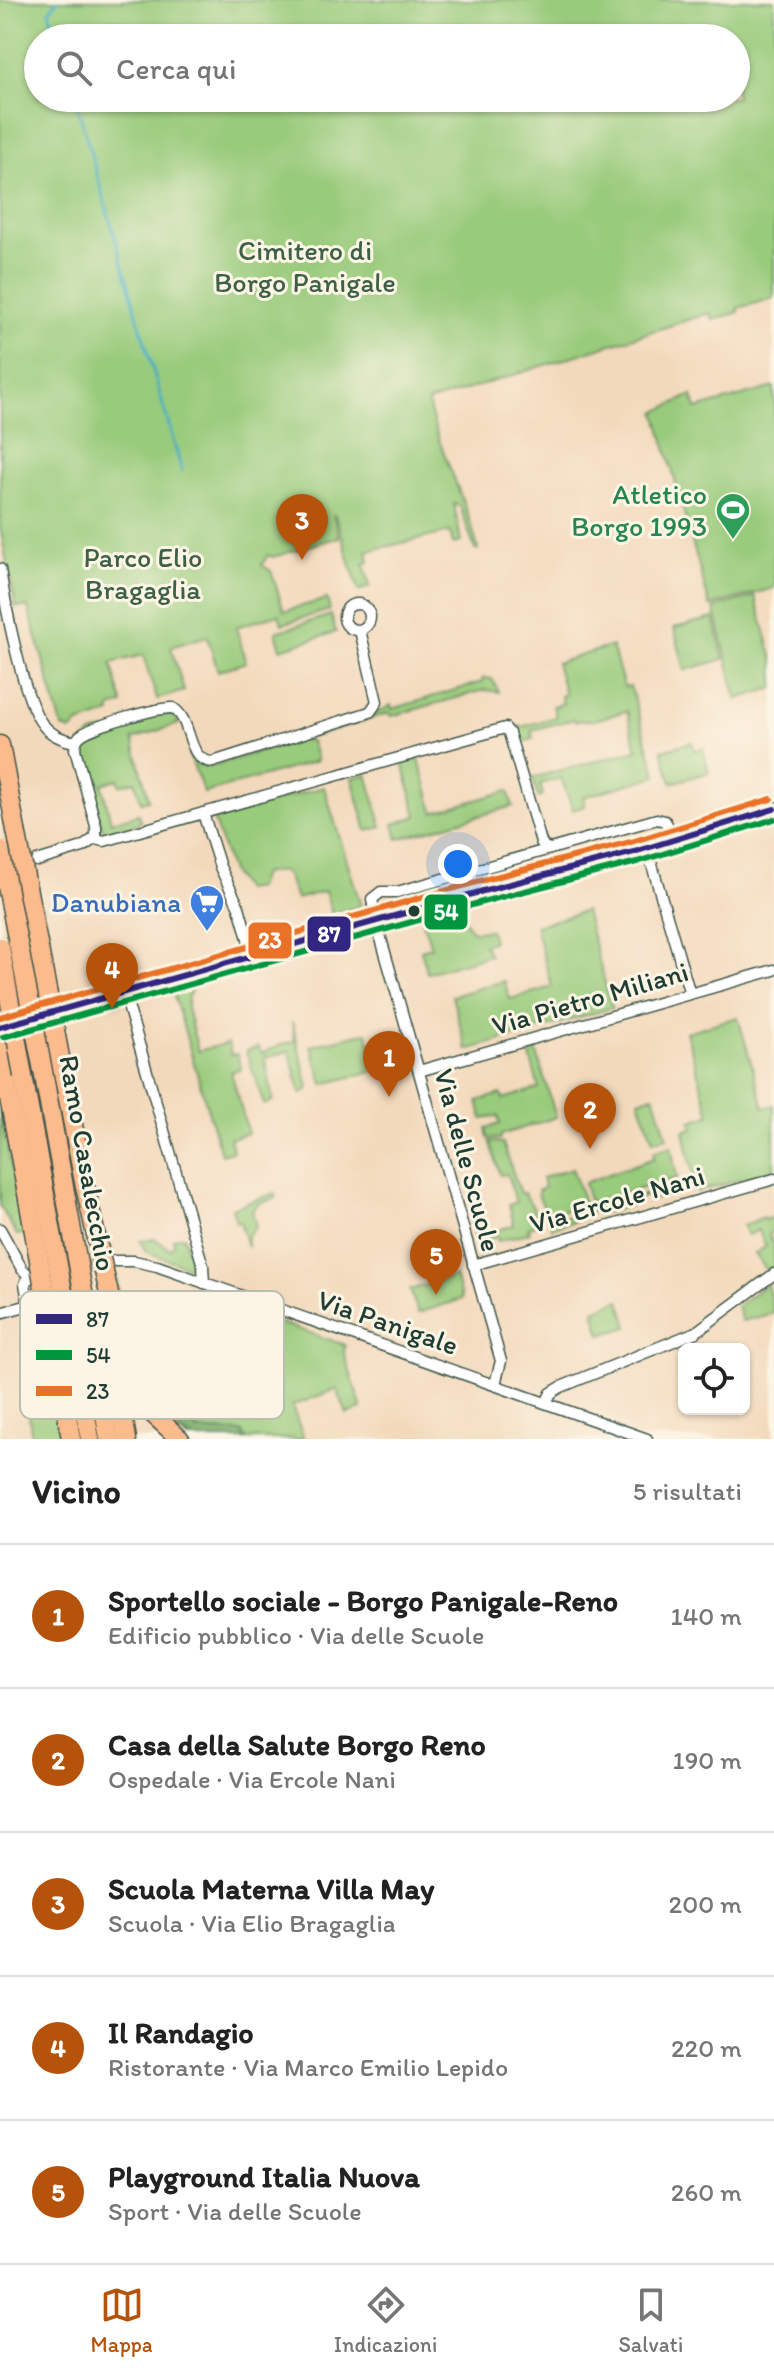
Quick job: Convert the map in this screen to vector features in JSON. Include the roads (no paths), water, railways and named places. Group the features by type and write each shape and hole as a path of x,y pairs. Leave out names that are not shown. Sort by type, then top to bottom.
{"highway":[{"path":"0,745 83,1177 91,1291"},
{"name":"Ramo Casalecchio","path":"0,850 81,1291"},
{"name":"Ramo Casalecchio","path":"0,947 77,1291"},
{"path":"0,1050 71,1291"},
{"path":"71,1439 80,1419"},
{"name":"Ramo Casalecchio","path":"90,1439 92,1419"},
{"name":"Ramo Casalecchio","path":"105,1419 109,1439"},
{"path":"117,1419 127,1439"},
{"path":"158,1419 180,1439"}],"main road":[{"path":"63,1009 647,848 774,809"}],"street":[{"path":"0,569 23,675 36,715 53,734 76,742"},
{"path":"37,861 83,847 95,839 97,830 76,755 76,742 82,734 168,707 177,710 184,718 199,758 213,762 370,712 377,702 360,630"},
{"path":"95,839 104,841 505,728 541,842 550,849"},
{"path":"203,813 220,867 239,907 253,956"},
{"path":"376,921 372,902 378,893 393,894 659,819 666,823 669,831 662,843"},
{"path":"647,848 690,994"},
{"name":"Via delle Scuole","path":"376,921 501,1361 495,1384"},
{"name":"Via Pietro Miliani","path":"419,1071 774,970"},
{"path":"124,992 203,1266 204,1283"},
{"name":"Via Ercole Nani","path":"473,1265 774,1179"},
{"path":"0,1229 22,1269 30,1277 25,1284 26,1291"},
{"name":"Via Panigale","path":"111,1261 144,1262 227,1291"},
{"path":"546,1403 551,1393 561,1387 696,1332 774,1274"},
{"path":"0,1313 20,1307"},
{"name":"Via Panigale","path":"284,1311 647,1439"}],"waterway":[{"path":"53,24 49,11 58,0"},
{"path":"79,112 182,471"}],"tunnel":[{"path":"0,1027 61,1010"},
{"path":"55,1274 105,1261"}],"place":[{"name":"Atletico Borgo 1993","path":"733,541"},
{"name":"Scuola Materna Villa May","path":"302,560"},
{"name":"Danubiana","path":"207,933"},
{"name":"Il Randagio","path":"112,1009"},
{"name":"Sportello sociale - Borgo Panigale-Reno","path":"389,1097"},
{"name":"Casa della Salute Borgo Reno","path":"590,1149"},
{"name":"Playground Italia Nuova","path":"436,1295"}],"park label":[{"name":"Cimitero di Borgo Panigale","path":"305,266"},
{"name":"Parco Elio Bragaglia","path":"143,573"}]}
